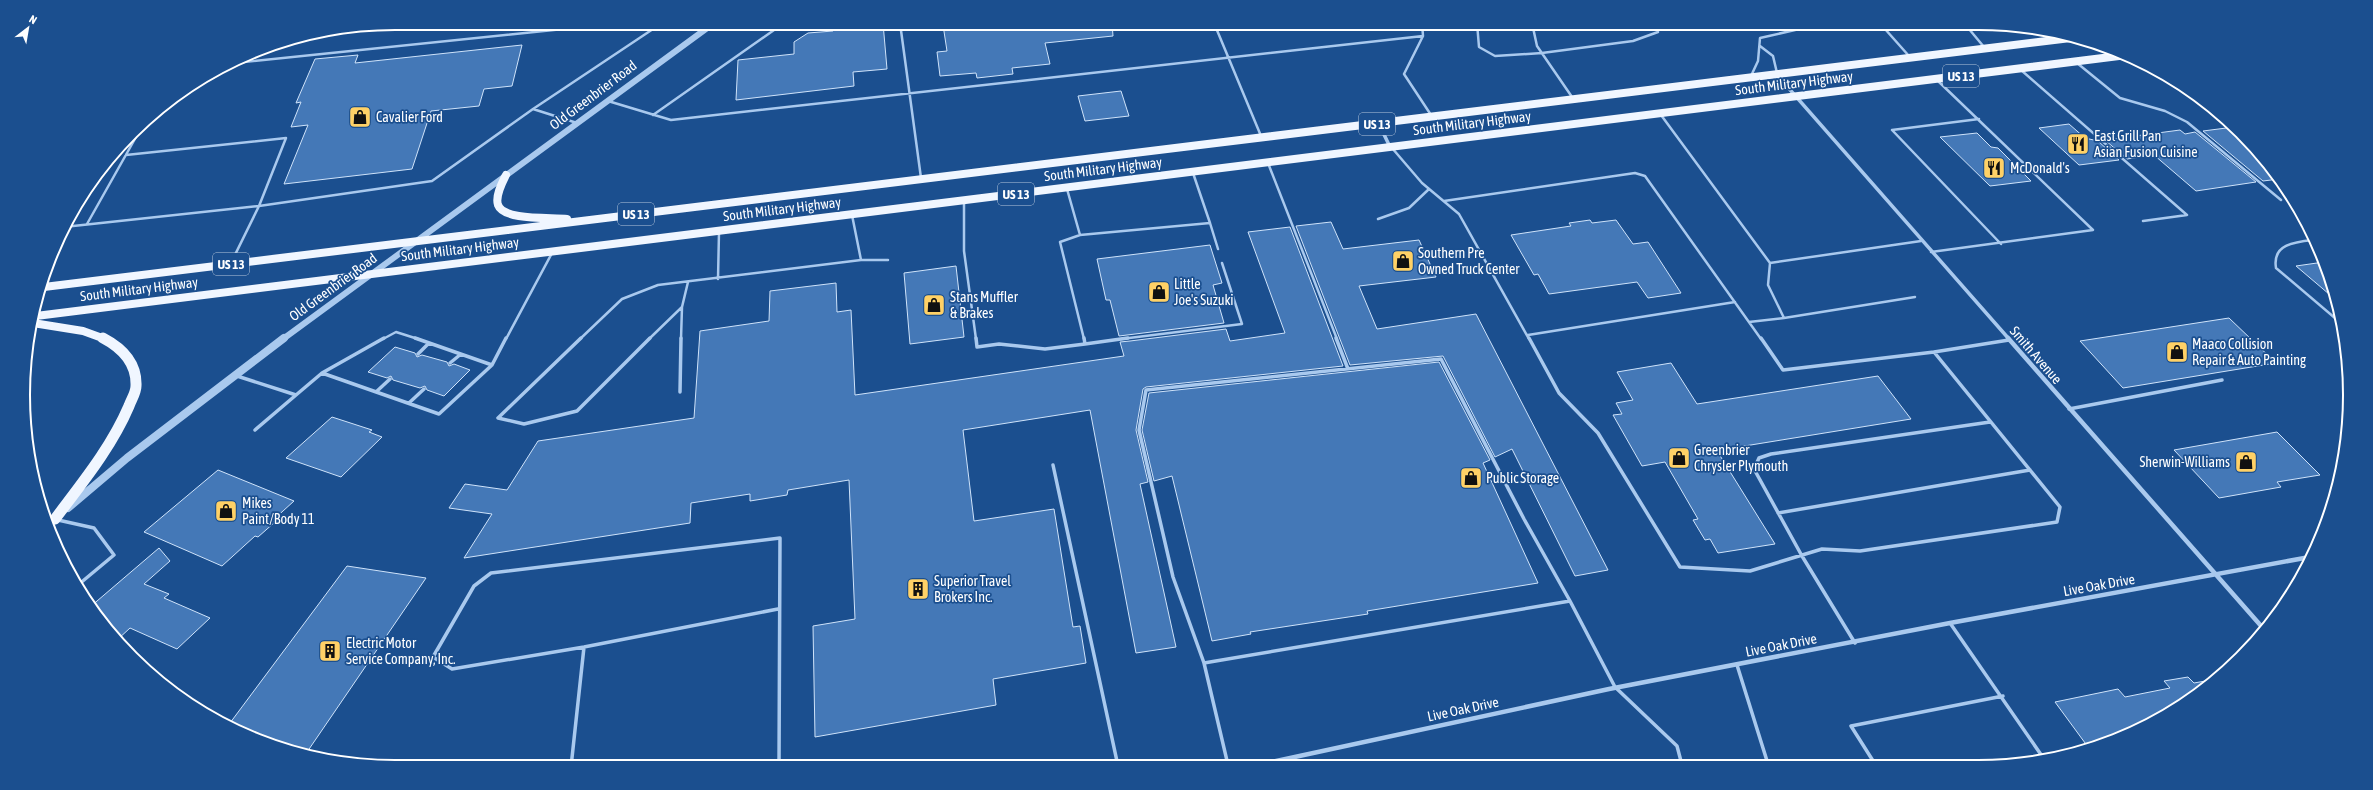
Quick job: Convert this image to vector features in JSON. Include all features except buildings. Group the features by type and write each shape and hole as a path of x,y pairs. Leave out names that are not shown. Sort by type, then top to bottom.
{"main road":[{"name":"South Military Highway","path":"46,287 1433,118 2059,39"},
{"name":"South Military Highway","path":"39,316 2116,57"},
{"path":"506,176 497,197 498,204 504,212 515,217 558,217 576,222"},
{"path":"37,323 57,325 88,332 121,347 131,364 136,386 122,425 52,521"}],"street":[{"name":"Old Greenbrier Road","path":"52,521 127,458 234,376 506,176 606,100 703,30"},
{"name":"Smith Avenue","path":"1776,75 2261,626"},
{"path":"1379,124 1390,147"},
{"name":"Live Oak Drive","path":"1285,760 1615,687 1855,643 1950,623 2304,558"}],"lane":[{"path":"247,62 553,30"},
{"path":"72,226 259,206 432,181 533,109 652,30"},
{"path":"653,115 774,30"},
{"path":"901,30 921,180"},
{"path":"1217,30 1262,138"},
{"path":"1423,30 1423,36 1404,74 1433,118"},
{"path":"1478,30 1480,47 1485,52 1494,56 1542,53 1633,41 1658,32 1658,30"},
{"path":"1534,30 1537,46 1574,100"},
{"path":"1750,78 1758,61 1760,46 1758,42 1760,38 1795,30"},
{"path":"1886,30 1910,58"},
{"path":"1970,30 1985,48"},
{"path":"606,100 671,120 1423,36"},
{"path":"1760,46 1769,52 1775,59 1776,75"},
{"path":"2076,62 2120,98 2166,111 2187,122 2281,200"},
{"path":"2019,69 2187,215 2143,221"},
{"path":"1931,252 2001,244 2093,230 1936,79"},
{"path":"533,109 577,123"},
{"path":"1660,114 1770,263 1768,285 1784,318"},
{"path":"1979,119 1892,130 2001,244"},
{"path":"126,155 286,138 259,206 230,264"},
{"path":"87,224 135,139"},
{"path":"1390,147 1429,189 1459,214 1528,335 1559,393 1598,433 1680,566 1704,570 1750,571 1822,549 1860,551 2057,522 2060,507 1934,352"},
{"path":"1268,162 1348,369"},
{"path":"1193,172 1218,248"},
{"path":"1444,201 1635,173 1645,176 1783,370 1934,352 2009,340"},
{"path":"1066,188 1080,235"},
{"path":"1378,219 1409,208 1429,189"},
{"path":"964,200 964,251 977,346 999,344 1045,349 1242,324 1222,263"},
{"path":"852,215 861,260"},
{"path":"1085,344 1060,242 1080,235 1210,222"},
{"path":"718,279 719,232"},
{"path":"1770,263 1921,241"},
{"path":"2308,241 2286,244 2279,249 2274,262 2276,268 2335,318"},
{"path":"322,373 439,414 492,365 552,253"},
{"path":"682,306 577,411 524,424 498,418 622,299 658,285 718,279 861,260 888,260"},
{"path":"680,392 682,306 688,282"},
{"path":"1749,322 1915,298"},
{"path":"1528,335 1735,302"},
{"path":"255,430 322,373 396,332 492,365"},
{"path":"418,354 429,343"},
{"path":"450,363 461,354"},
{"path":"1227,760 1204,663 1173,577 1139,430 1146,390 1441,359 1524,519 1570,601 1615,687 1677,746 1681,760"},
{"path":"234,376 296,394"},
{"path":"376,392 390,379"},
{"path":"2069,409 2222,380"},
{"path":"409,404 424,389"},
{"path":"1855,643 1802,556 1754,469 1759,458 1771,454 1990,422"},
{"path":"1053,465 1117,760"},
{"path":"1778,513 2030,470"},
{"path":"53,521 94,528 114,555 81,581"},
{"path":"778,609 584,647 452,669 433,657 474,586 491,573 780,538 778,609 779,760"},
{"path":"1204,663 1570,601"},
{"path":"1950,623 2003,696 2041,754"},
{"path":"572,760 584,647"},
{"path":"1737,665 1767,760"},
{"path":"1873,760 1851,726 2003,696"}],"place":[{"name":"Cavalier Ford","path":"360,117"},
{"name":"East Grill Pan Asian Fusion Cuisine","path":"2078,144"},
{"name":"McDonald's","path":"1994,168"},
{"name":"Southern Pre Owned Truck Center","path":"1403,261"},
{"name":"Little Joe's Suzuki","path":"1159,292"},
{"name":"Stans Muffler & Brakes","path":"934,305"},
{"name":"Maaco Collision Repair & Auto Painting","path":"2177,352"},
{"name":"Greenbrier Chrysler Plymouth","path":"1679,458"},
{"name":"Sherwin-Williams","path":"2246,462"},
{"name":"Public Storage","path":"1471,478"},
{"name":"Mikes Paint/Body 11","path":"226,511"},
{"name":"Superior Travel Brokers Inc.","path":"918,589"},
{"name":"Electric Motor Service Company, Inc.","path":"330,651"}]}
